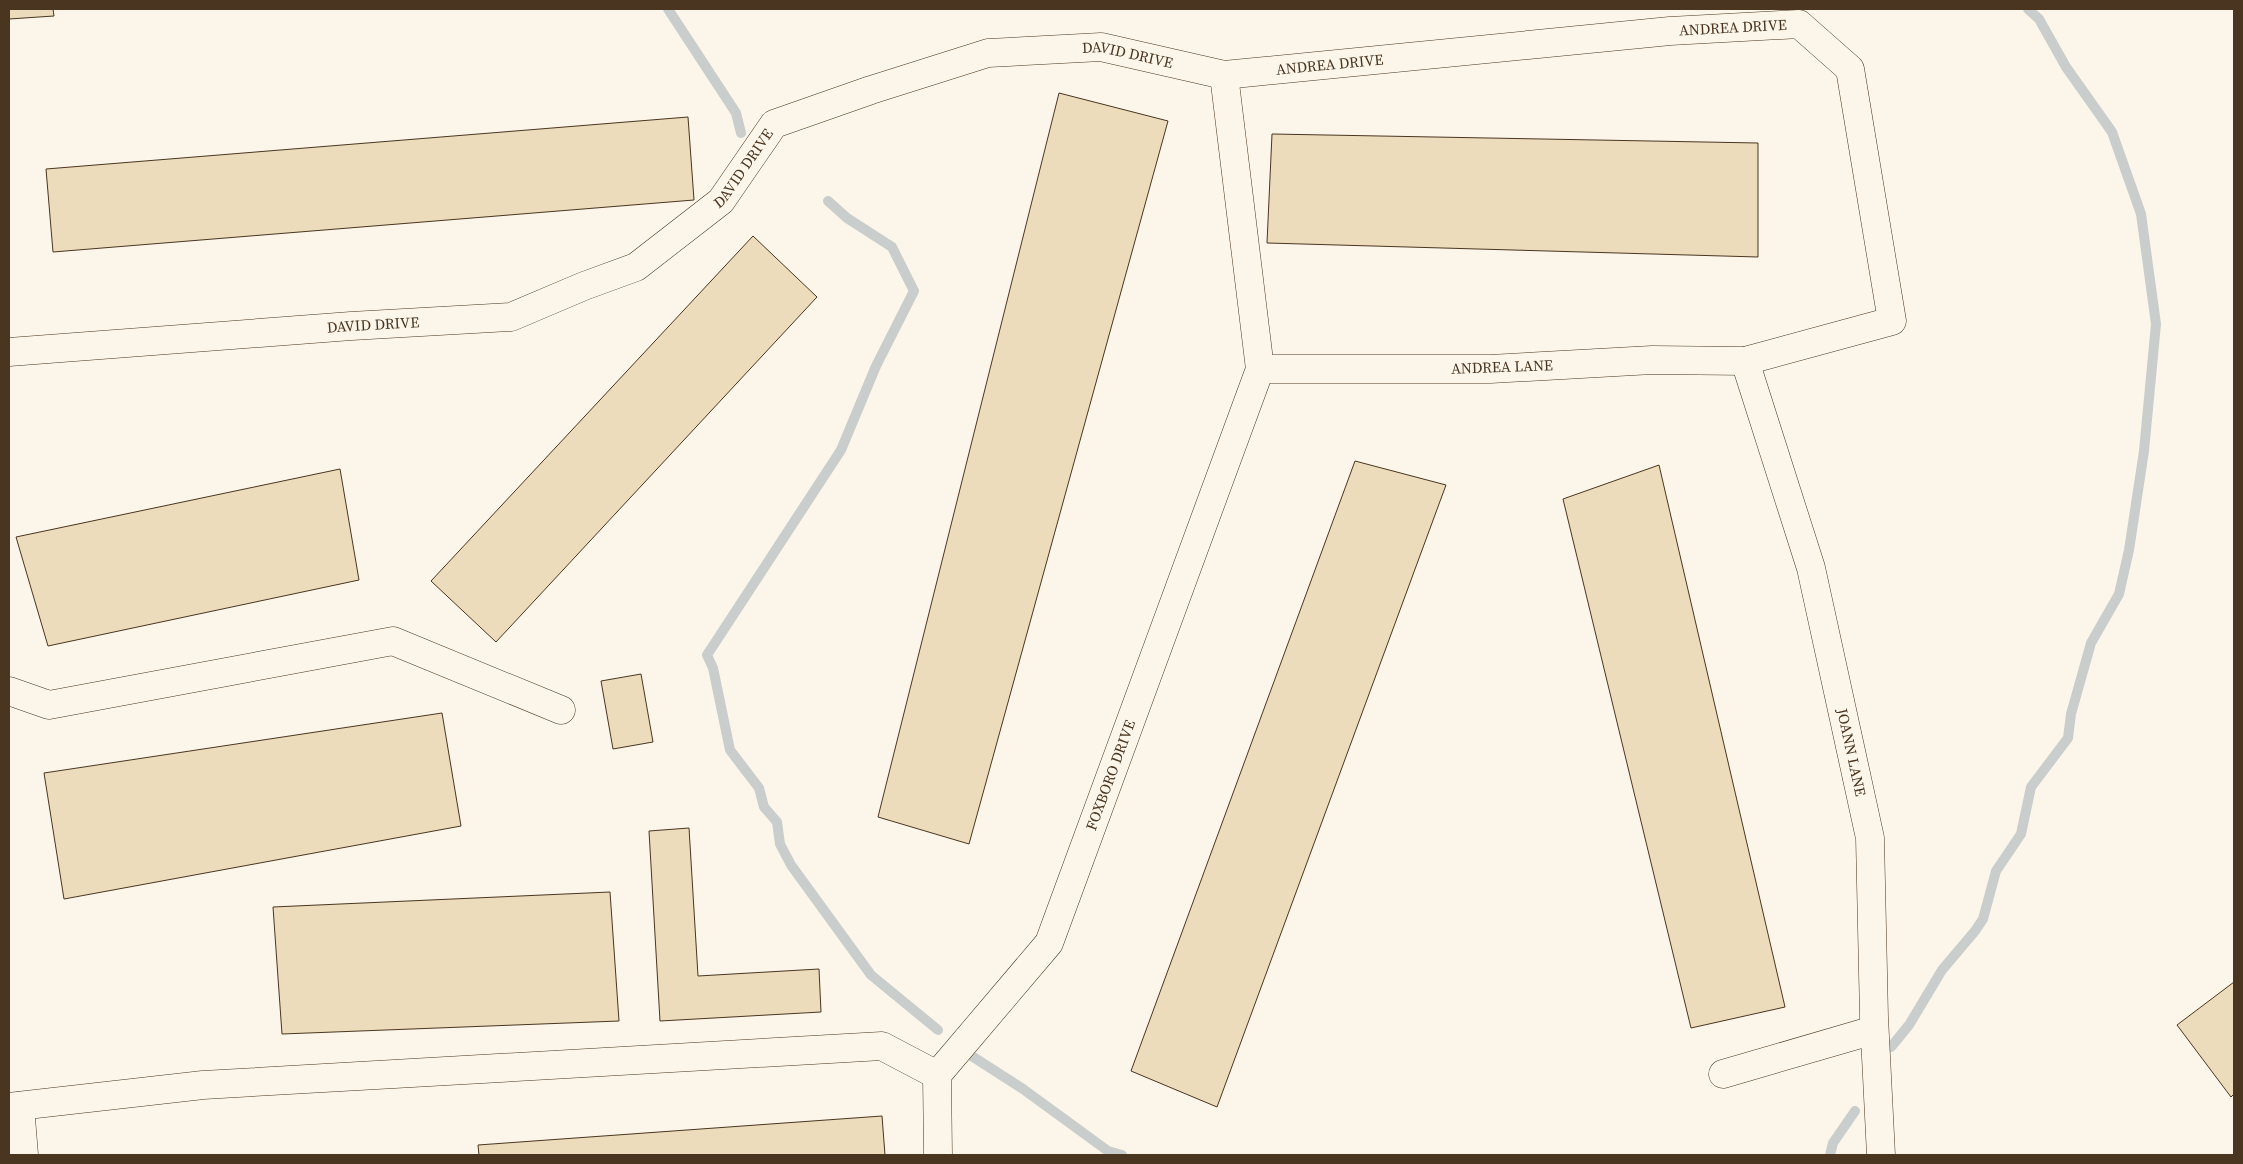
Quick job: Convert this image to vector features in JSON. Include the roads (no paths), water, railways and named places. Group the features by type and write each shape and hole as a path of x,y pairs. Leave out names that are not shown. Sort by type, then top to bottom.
{"street":[{"name":"ANDREA DRIVE","path":"1224,75 1670,31 1799,24 1850,69 1892,321 1745,361"},
{"name":"DAVID DRIVE","path":"9,352 351,326 511,317 584,286 636,267 721,201 774,124 871,90 988,53 1101,47 1224,75"},
{"path":"1224,75 1260,369"},
{"name":"ANDREA LANE","path":"1260,369 1490,369 1652,360 1745,361"},
{"name":"JOANN LANE","path":"1745,361 1811,568 1870,838 1874,1030 1881,1155"},
{"name":"FOXBORO DRIVE","path":"937,1075 1050,943 1260,369"},
{"path":"9,691 49,706 393,641 561,710"},
{"path":"1723,1074 1874,1030"},
{"path":"24,1155 14,1106 203,1085 882,1046 937,1075 938,1155"}],"waterway":[{"path":"668,9 736,113 741,133"},
{"path":"1891,1047 1909,1025 1942,970 1983,919 1996,871 2021,834 2031,787 2068,738 2071,714 2091,643 2119,594 2129,550 2144,451 2156,324 2141,214 2112,132 2066,67 2039,19 2028,9"},
{"path":"828,201 847,218 892,247 914,291 876,366 841,450 707,655 713,668 730,750 759,788 764,807 777,822 780,844 791,865 871,975 938,1030"},
{"path":"967,1053 1023,1089 1108,1151 1122,1155"},
{"path":"1830,1155 1833,1143 1855,1111"}]}
